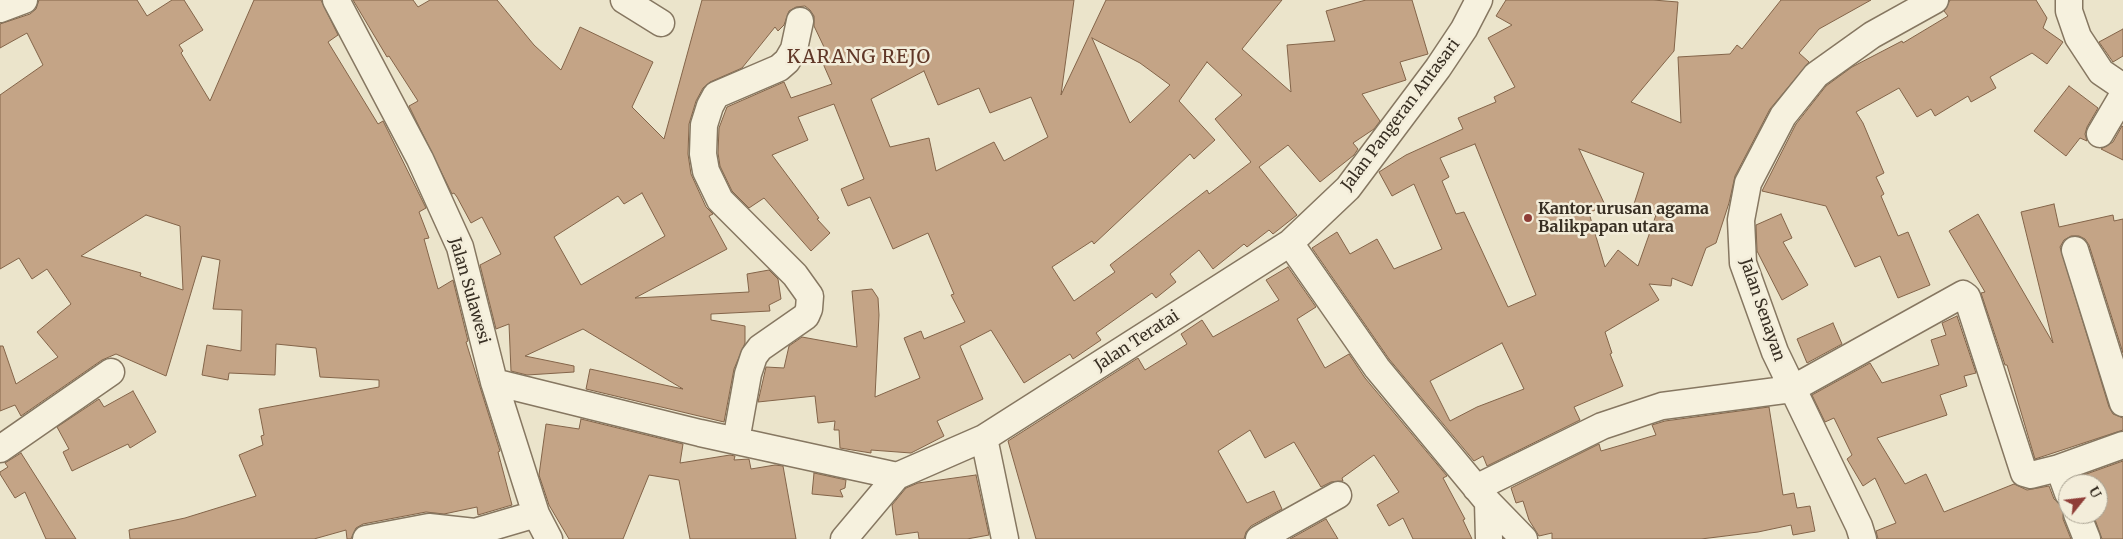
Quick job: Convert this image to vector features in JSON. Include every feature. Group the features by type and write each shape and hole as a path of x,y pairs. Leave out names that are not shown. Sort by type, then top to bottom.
{"street":[{"path":"0,9 24,0"},
{"name":"Jalan Sulawesi","path":"336,0 420,159 460,247 494,382 536,514 549,539"},
{"path":"624,0 661,23"},
{"name":"Jalan Pangeran Antasari","path":"1290,243 1348,188 1438,68 1464,30 1479,0"},
{"path":"2069,0 2068,11 2078,37 2101,72 2123,88"},
{"name":"Jalan Senayan","path":"1863,539 1859,526 1775,352 1743,263 1741,220 1748,183 1783,116 1816,75 1872,36 1933,1"},
{"path":"736,441 748,374 754,356 760,348 806,316 810,296 795,275 720,200 706,170 703,154 704,125 716,95 779,68 787,61 794,49 800,21"},
{"path":"2100,134 2123,95"},
{"path":"1290,243 1377,368 1482,495 1524,539"},
{"name":"Jalan Teratai","path":"844,539 897,476 984,438 1290,243"},
{"path":"2075,250 2123,403"},
{"path":"1482,495 1602,426 1662,406 1792,389 1964,294 1967,297 2024,473 2030,475 2060,468 2123,444"},
{"path":"0,449 111,372"},
{"path":"494,382 736,441 897,476"},
{"path":"984,438 1005,539"},
{"path":"2060,468 2062,474"},
{"path":"1259,539 1338,495"},
{"path":"1482,495 1490,539"},
{"path":"366,539 428,527 475,532 536,514"},
{"path":"2081,524 2087,539"}],"building":[{"path":"39,0 137,0 147,16 172,0 184,0 203,30 179,45 183,51 181,53 210,101 254,0 321,0 338,35 328,42 378,124 383,121 426,208 419,212 429,238 424,239 438,289 453,280 468,341 466,342 500,451 498,452 512,505 478,515 477,507 444,514 426,512 363,524 356,528 351,539 347,539 346,530 314,539 130,539 129,530 185,518 256,496 239,455 263,445 261,436 264,435 259,409 379,387 379,380 320,377 316,348 276,344 275,375 229,373 228,380 202,375 207,345 241,351 242,310 213,309 220,260 202,256 166,376 116,354 102,360 21,416 15,405 0,411 0,346 3,346 16,384 58,357 37,332 71,304 47,269 32,279 19,258 0,269 0,95 43,65 27,33 0,48 0,24 30,14 36,9","holes":["146,215 180,226 183,290 140,276 141,273 81,256"]},
{"path":"353,0 413,0 418,7 430,0 497,0 534,45 561,70 580,27 653,62 632,107 664,139 702,0 1074,0 1061,95 1106,0 1282,0 1242,49 1291,92 1287,45 1335,41 1326,11 1366,0 1412,0 1428,54 1400,62 1406,80 1362,94 1380,121 1374,129 1353,143 1358,149 1354,155 1320,182 1288,145 1259,167 1297,215 1273,234 1269,230 1247,247 1244,244 1213,269 1199,250 1170,274 1176,282 1156,298 1152,293 1096,333 1101,340 1073,359 1070,354 1024,383 991,330 960,346 983,399 937,421 944,436 911,453 871,450 871,453 840,448 839,430 834,430 835,421 818,423 815,396 758,402 766,367 784,368 789,346 802,337 857,347 852,291 872,289 878,298 879,315 875,397 920,378 904,338 921,331 924,339 965,322 951,295 954,294 928,233 893,249 870,197 848,206 841,189 864,179 834,104 798,117 808,140 772,155 819,218 817,219 830,233 811,251 764,198 749,208 732,191 720,166 718,153 719,128 727,107 784,82 791,98 832,84 817,50 824,47 814,26 814,16 805,6 796,7 789,11 784,25 778,31 775,27 742,68 710,82 703,88 696,101 689,124 688,154 691,174 706,207 713,214 709,216 727,249 635,298 749,292 747,274 769,270 778,279 781,299 769,305 770,311 711,314 711,320 745,326 745,343 734,369 724,422 586,389 590,369 683,389 583,329 525,356 574,366 574,372 527,375 511,371 509,324 496,329 480,265 501,254 482,217 471,223 457,197 454,193 452,194 409,106 418,101 389,56 387,57","holes":["1092,38 1140,63 1170,85 1130,123","1207,62 1242,95 1215,119 1251,162 1209,194 1207,190 1110,265 1115,272 1074,301 1052,267 1092,241 1094,244 1190,154 1194,159 1215,140 1179,101","924,71 938,105 979,88 990,113 1031,97 1048,137 1004,161 994,142 936,171 929,138 890,147 871,99","642,193 665,236 581,285 554,237 618,196 624,204"]},
{"path":"1506,0 1653,0 1678,2 1674,51 1631,102 1681,123 1678,57 1730,54 1737,45 1742,49 1781,0 1871,0 1819,29 1799,53 1809,62 1770,109 1735,176 1729,203 1716,243 1706,248 1692,286 1672,278 1671,286 1649,284 1659,300 1605,332 1612,353 1610,354 1623,386 1574,407 1580,420 1487,466 1483,456 1474,461 1389,359 1312,248 1337,232 1350,254 1377,239 1394,269 1442,249 1414,184 1392,196 1379,172 1406,155 1463,129 1458,118 1496,102 1494,97 1515,87 1488,38 1512,25 1496,16","holes":["1475,144 1536,295 1508,307 1464,212 1456,214 1442,181 1449,177 1440,158","1579,149 1644,173 1633,207 1656,215 1638,266 1618,250 1605,267 1589,213 1605,205","1502,343 1524,389 1477,407 1450,421 1430,381"]},
{"path":"1950,0 2036,0 2047,18 2043,28 2063,42 2047,64 2032,53 1990,77 1996,88 1971,102 1968,96 1935,116 1931,109 1917,117 1899,88 1856,112 1863,123 1884,173 1876,177 1884,194 1881,196 1898,236 1908,232 1930,285 1898,298 1880,256 1855,267 1826,206 1762,191 1796,124 1826,86 1852,67 1902,41 1903,43 1948,16 1944,11"},
{"path":"2123,29 2123,56 2113,62 2099,42"},
{"path":"2069,86 2098,108 2087,127 2085,134 2087,141 2080,138 2066,156 2034,131"},
{"path":"2122,126 2123,160 2101,149 2113,142"},
{"path":"2054,204 2059,227 2113,215 2114,221 2123,219 2123,353 2089,245 2085,239 2079,236 2071,236 2064,240 2060,247 2109,407 2113,414 2123,418 2123,430 2035,459 2007,365 2005,365 1981,293 1985,292 1949,231 1978,214 2053,343 2021,212"},
{"path":"1781,214 1792,238 1783,242 1808,285 1782,300 1757,251 1756,225"},
{"path":"1288,267 1316,307 1297,319 1325,368 1349,354 1365,378 1447,476 1443,478 1465,519 1463,520 1472,539 1413,539 1403,518 1389,526 1377,505 1399,492 1374,455 1342,478 1343,481 1331,482 1321,487 1294,442 1265,458 1250,430 1218,451 1247,503 1274,491 1282,509 1251,526 1246,532 1244,539 1036,539 1008,441 1138,358 1145,370 1187,344 1181,334 1202,320 1213,337 1279,300 1266,280"},
{"path":"1957,316 1976,373 1964,376 1967,386 1940,395 1947,415 1877,438 1905,484 1926,474 1944,512 2014,484 2027,490 2049,486 2054,499 2058,502 2058,524 2065,524 2071,539 1878,539 1876,531 1896,523 1875,478 1863,486 1847,459 1852,455 1834,418 1825,422 1812,395 1870,363 1882,383 1939,365 1931,340 1946,335 1942,323"},
{"path":"1833,323 1842,344 1807,363 1797,339"},
{"path":"133,391 156,432 130,448 128,444 72,471 63,452 69,449 57,427 99,399 104,407"},
{"path":"1769,407 1783,495 1794,493 1797,508 1810,506 1815,531 1793,535 1791,525 1758,532 1701,539 1552,539 1552,533 1539,536 1529,520 1523,501 1516,503 1511,488 1599,444 1601,451 1656,435 1652,425 1665,421"},
{"path":"581,419 683,444 680,463 730,455 735,456 734,460 749,459 751,469 775,465 783,466 796,539 690,539 679,480 649,475 623,539 569,539 549,505 539,475 546,424 579,429"},
{"path":"21,453 76,539 46,539 25,492 15,498 0,472 8,467 5,463"},
{"path":"2123,461 2123,539 2102,539 2097,524 2108,524 2108,474 2086,474"},
{"path":"814,473 846,480 845,488 840,490 843,497 812,494"},
{"path":"976,475 989,535 967,539 919,539 918,532 896,535 892,505 906,488 918,483"},
{"path":"1326,519 1338,539 1290,539"}],"place":[{"name":"Kantor urusan agama Balikpapan utara","path":"1528,218"}],"district":[{"name":"KARANG REJO","path":"859,58"}]}
